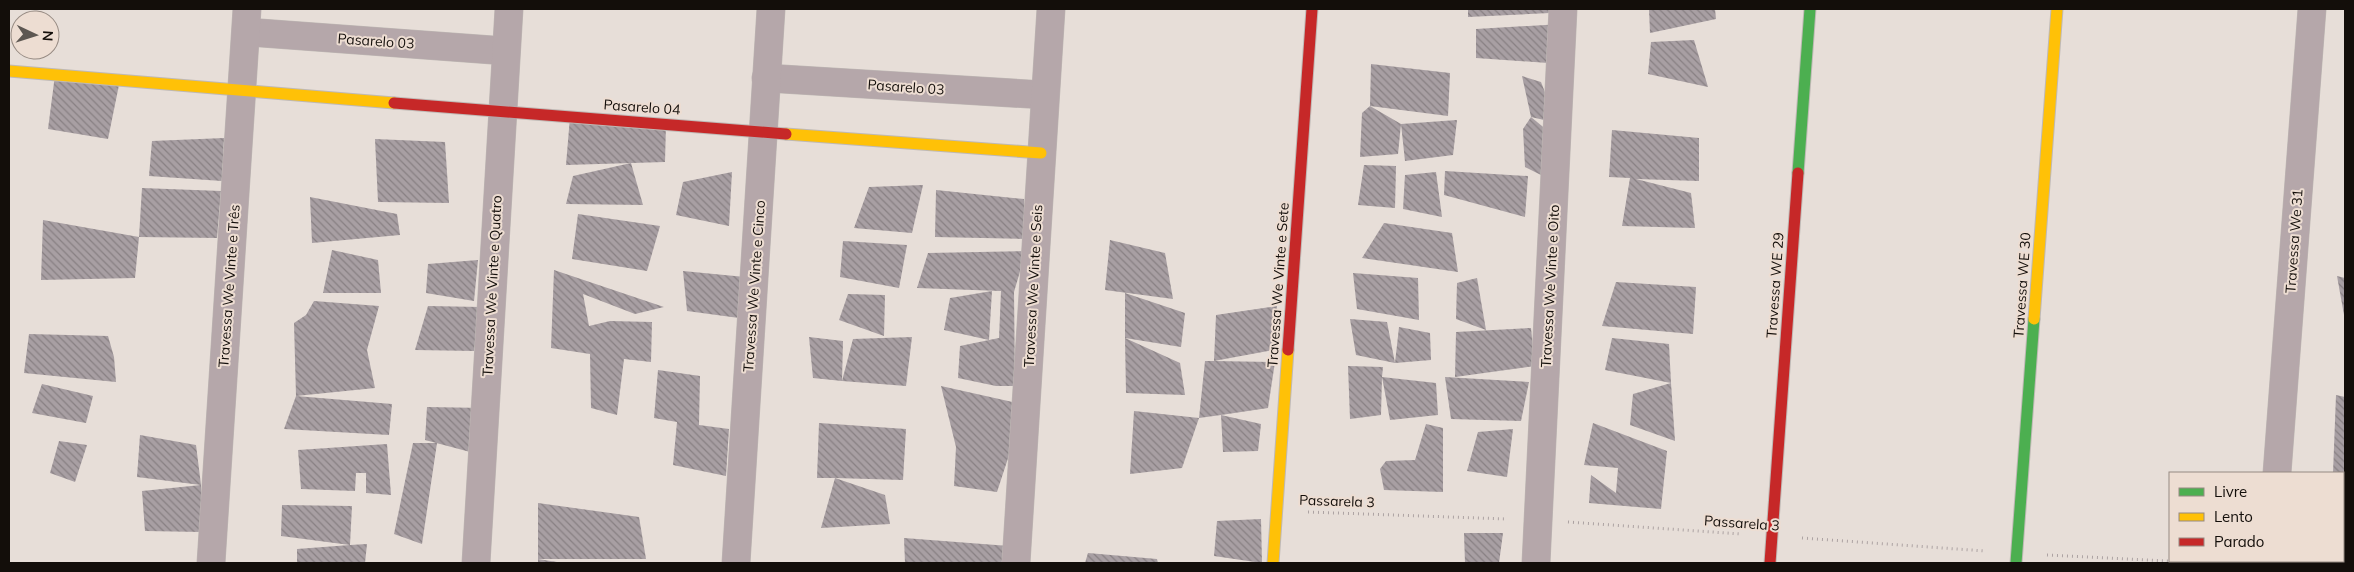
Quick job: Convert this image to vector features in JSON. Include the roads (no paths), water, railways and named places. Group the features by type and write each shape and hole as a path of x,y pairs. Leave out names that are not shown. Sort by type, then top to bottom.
{"street":[{"name":"Travessa We Vinte e Quatro","path":"476,563 509,9"},
{"name":"Travessa We Vinte e Cinco","path":"736,563 771,9"},
{"name":"Travessa We Vinte e Seis","path":"1016,563 1051,9"},
{"name":"Travessa We Vinte e Sete","path":"1273,563 1312,9"},
{"name":"Travessa We Vinte e Oito","path":"1536,563 1563,9"},
{"name":"Travessa WE 29","path":"1770,563 1810,9"},
{"name":"Travessa WE 30","path":"2017,558 2056,9"},
{"name":"Travessa We 31","path":"2276,472 2312,9"},
{"name":"Pasarelo 03","path":"247,21 506,51"},
{"name":"Travessa We Vinte e Três","path":"211,563 247,21"},
{"path":"9,71 242,90"},
{"name":"Pasarelo 03","path":"766,78 1045,96"},
{"name":"Pasarelo 04","path":"242,90 502,112 1041,152"}]}
